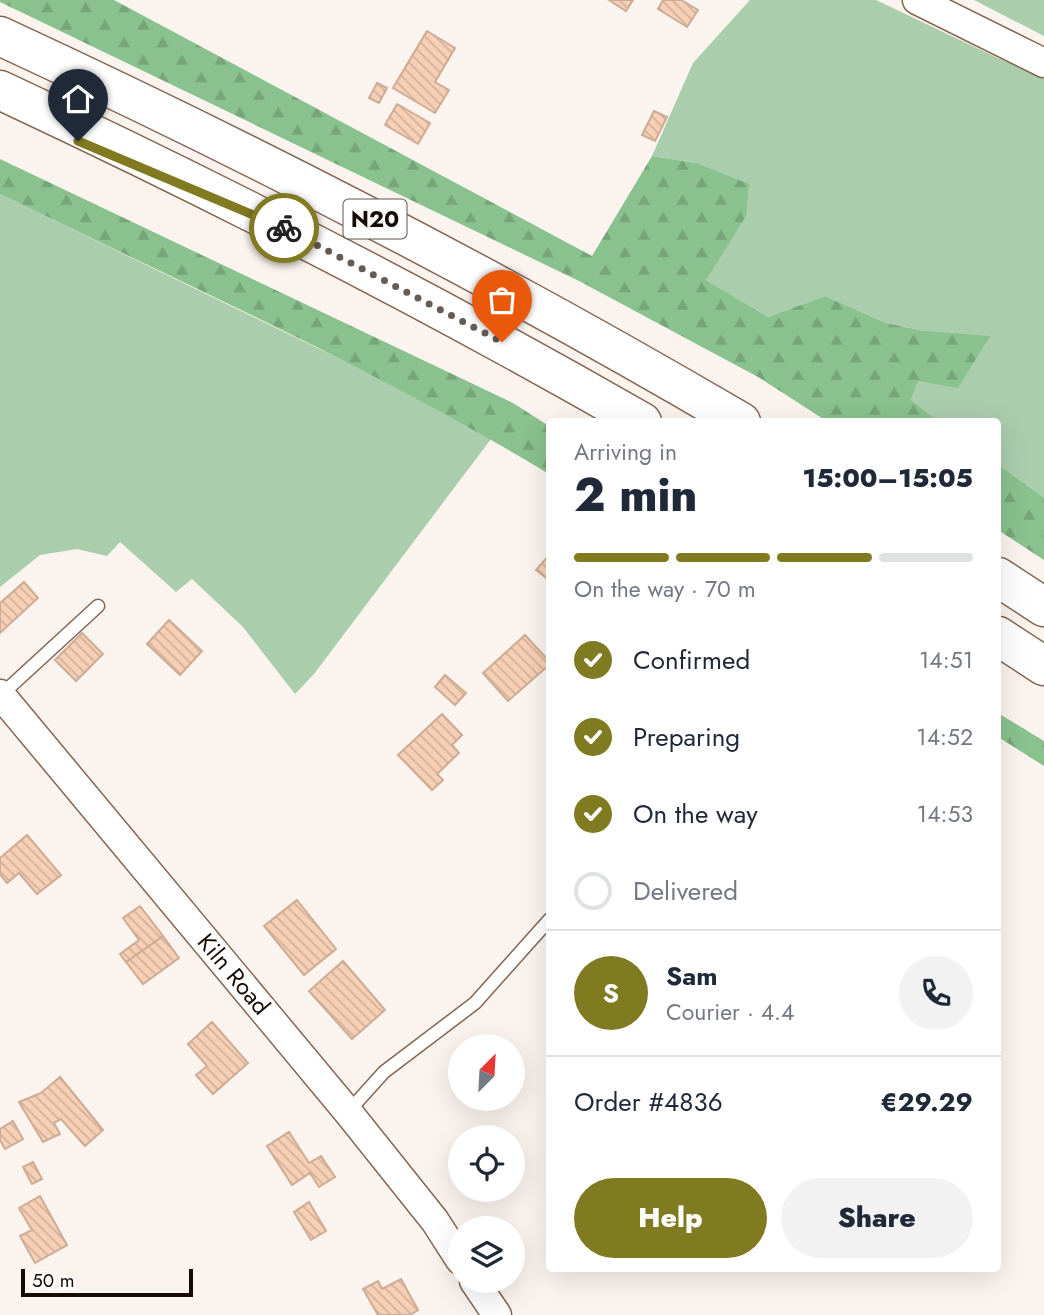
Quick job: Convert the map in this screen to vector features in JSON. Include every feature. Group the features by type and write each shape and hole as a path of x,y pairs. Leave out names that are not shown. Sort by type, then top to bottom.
{"highway":[{"name":"N20","path":"0,36 167,115 392,228 604,343 734,418"},
{"name":"N20","path":"0,90 136,153 282,227 502,342 635,418"},
{"name":"N20","path":"0,108 282,227"},
{"path":"1001,579 1044,607"},
{"path":"1001,638 1044,666"}],"street":[{"path":"916,0 1044,63"},
{"name":"Kiln Road","path":"1,694 348,1112 448,1242"},
{"path":"482,1293 497,1315"}],"lane":[{"path":"1,694 98,607"},
{"path":"348,1112 384,1072 475,1003 546,923"}],"green space":[{"path":"114,0 592,256 652,156 696,163 749,184 746,216 706,280 768,317 825,296 886,323 924,331 990,336 958,388 918,381 911,400 935,418 822,418 758,377 579,281 0,2"},
{"path":"750,0 876,0 1004,61 1044,77 1044,498 1001,466 1001,418 935,418 911,400 918,380 924,331 886,323 825,296 768,317 706,280 696,163 652,156 693,63"},
{"path":"974,0 1044,0 1044,36"},
{"path":"0,159 513,403 546,424 546,472 483,435 347,363 0,194"},
{"path":"0,194 383,380 491,439 314,674 295,694 243,627 192,579 176,592 120,542 107,556 77,549 40,555 0,587"},
{"path":"1001,466 1044,498 1044,560 1001,532"},
{"path":"1001,715 1044,741 1044,766 1001,739"}],"building":[{"path":"609,0 633,0 626,11"},
{"path":"663,0 681,0 698,10 687,27 658,9"},
{"path":"427,31 455,48 435,82 449,90 435,113 393,88"},
{"path":"377,83 387,88 379,103 369,98"},
{"path":"397,104 430,123 418,144 385,125"},
{"path":"654,111 667,117 655,141 642,135"},
{"path":"546,559 546,578 536,570"},
{"path":"24,582 38,598 0,633 0,603"},
{"path":"169,620 202,651 180,675 147,644"},
{"path":"82,633 103,654 76,681 55,660"},
{"path":"525,635 546,658 546,668 508,701 483,673"},
{"path":"445,675 466,693 455,705 435,687"},
{"path":"442,714 462,735 452,745 459,753 437,774 443,780 432,790 398,755"},
{"path":"27,835 61,875 37,894 19,873 7,883 0,874 0,858"},
{"path":"297,900 336,949 304,975 264,926"},
{"path":"140,906 163,936 126,962 120,954 139,940 123,918"},
{"path":"163,936 179,958 143,984 126,962"},
{"path":"343,961 385,1010 352,1039 309,991"},
{"path":"212,1022 248,1063 213,1094 196,1075 207,1066 188,1044"},
{"path":"60,1077 103,1130 85,1146 61,1119 54,1123 60,1134 43,1142 19,1102 41,1093"},
{"path":"13,1121 23,1139 5,1149 0,1140 0,1129"},
{"path":"289,1132 309,1163 321,1156 335,1177 319,1187 310,1173 292,1185 267,1146"},
{"path":"33,1162 42,1179 32,1184 23,1167"},
{"path":"40,1196 67,1245 35,1263 20,1236 32,1230 19,1208"},
{"path":"309,1202 326,1231 311,1240 294,1212"},
{"path":"401,1279 418,1310 410,1315 378,1315 363,1289 378,1281 382,1289"}],"way so far":[{"path":"284,228 502,342"}],"route":[{"path":"78,141 284,228"}]}
